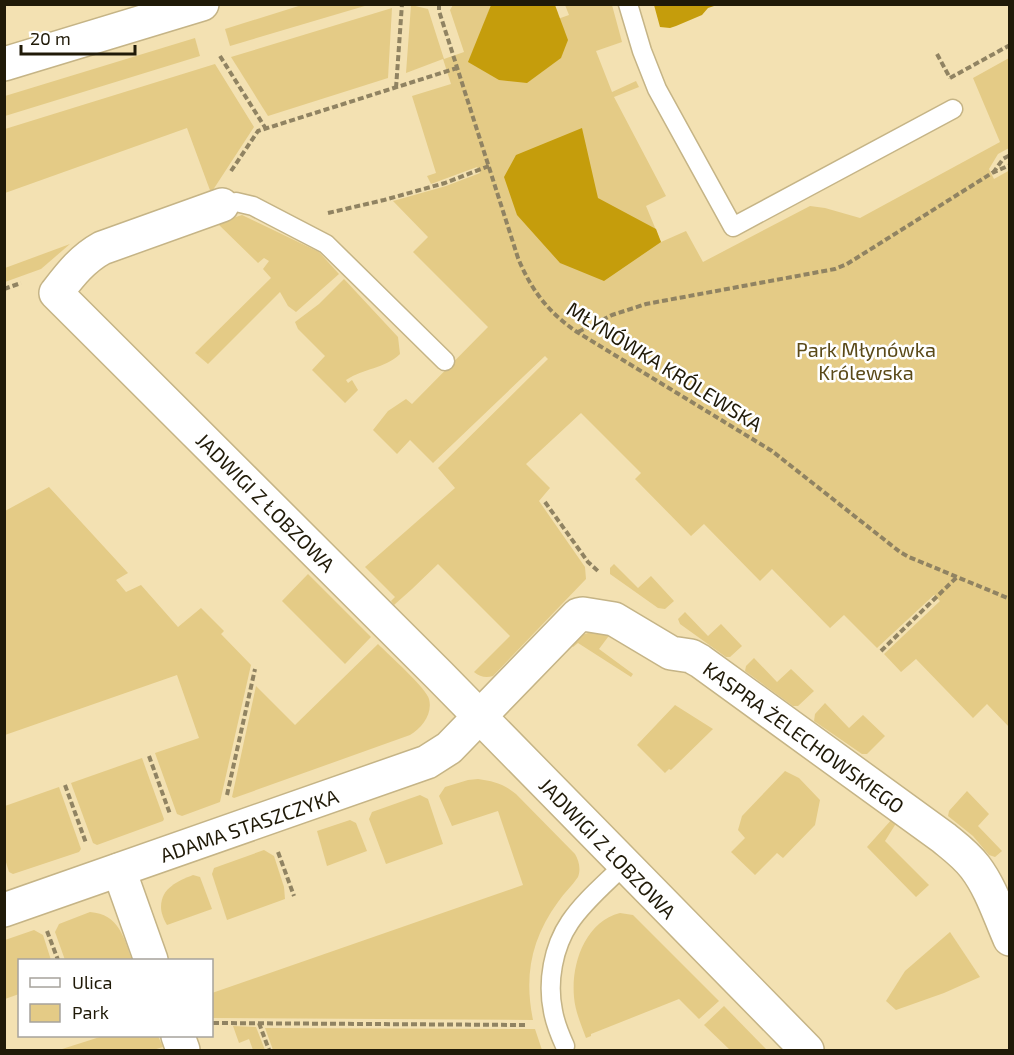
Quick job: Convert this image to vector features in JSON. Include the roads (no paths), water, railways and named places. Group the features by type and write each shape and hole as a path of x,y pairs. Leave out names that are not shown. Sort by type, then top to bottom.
{"street":[{"path":"4,64 192,6"},
{"name":"JADWIGI Z ŁOBZOWA","path":"225,191 93,253 77,266 56,293 480,717 807,1050"},
{"name":"KASPRA ŻELECHOWSKIEGO","path":"480,717 578,615 619,621 671,653 691,656 700,661 960,851 974,865 989,890 1010,939"},
{"name":"ADAMA STASZCZYKA","path":"4,910 428,762 449,748 480,717"},
{"path":"119,870 151,959"}],"lane":[{"path":"628,4 642,51 657,89 733,227 953,109"},
{"name":"JADWIGI Z ŁOBZOWA","path":"225,191 236,202 246,204 286,223 332,248 445,362"},
{"path":"565,1046 556,1023 551,999 551,983 557,950 571,920 624,865"}],"park label":[{"name":"Park Młynówka Królewska","path":"866,360"}]}
